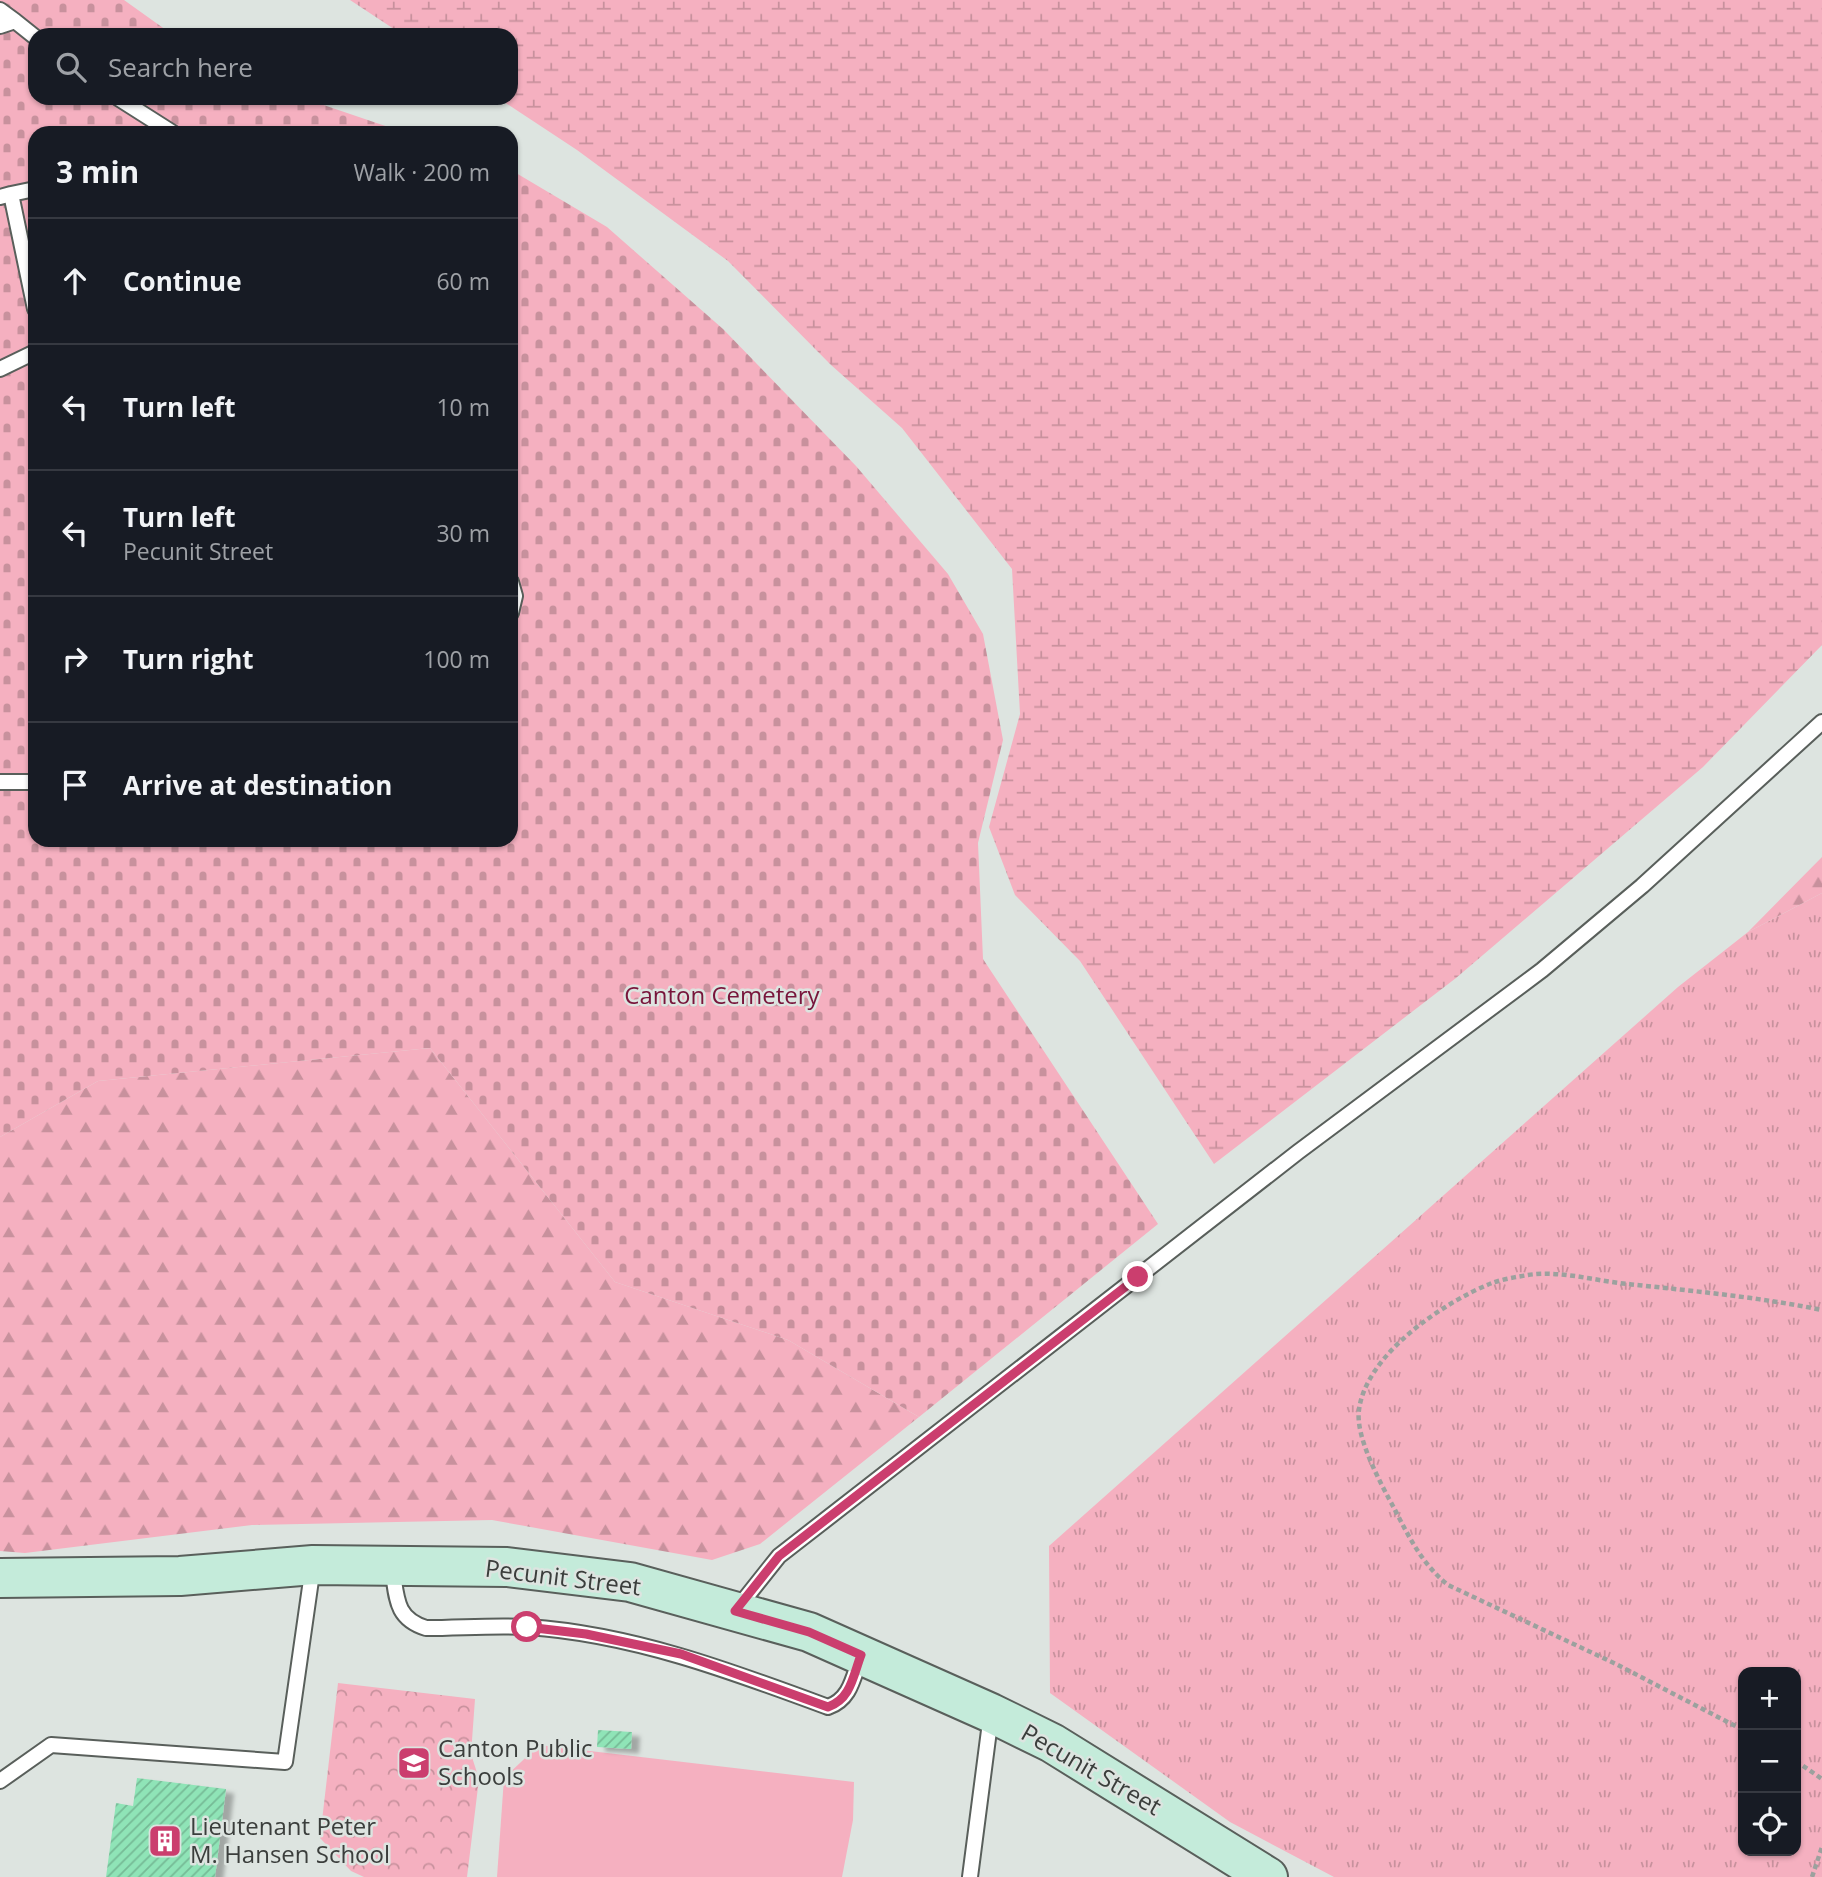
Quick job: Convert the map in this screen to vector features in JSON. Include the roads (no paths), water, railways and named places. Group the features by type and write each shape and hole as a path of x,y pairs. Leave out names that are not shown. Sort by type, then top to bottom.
{"street":[{"name":"Pecunit Street","path":"0,1578 180,1576 313,1564 506,1567 630,1582 809,1632 991,1713 1052,1743 1268,1877"}],"lane":[{"path":"0,10 28,31"},
{"path":"0,26 15,21"},
{"path":"129,105 162,126"},
{"path":"28,190 6,195 28,281"},
{"path":"0,369 28,355"},
{"path":"735,1611 779,1556 1298,1152 1542,970 1642,886 1822,722"},
{"path":"0,782 28,782"},
{"path":"0,1780 51,1745 285,1762 313,1564"},
{"path":"392,1566 399,1609 411,1623 426,1628 527,1627 586,1634 681,1654 828,1707 839,1703 846,1694 861,1655"},
{"path":"970,1877 991,1713"}],"place":[{"name":"Canton Public Schools","path":"414,1763"},
{"name":"Lieutenant Peter M. Hansen School","path":"165,1841"}],"park label":[{"name":"Canton Cemetery","path":"722,996"}]}
